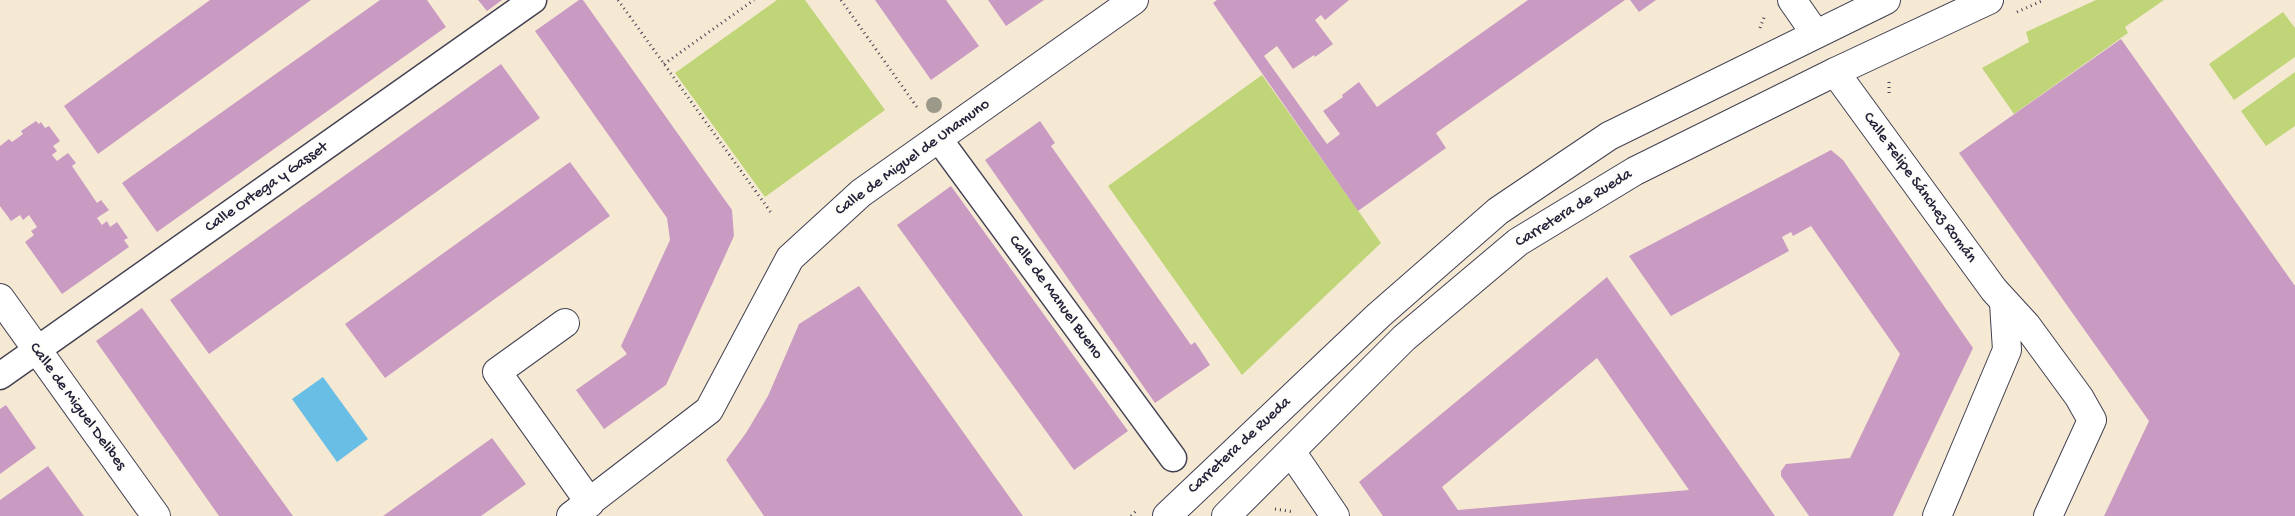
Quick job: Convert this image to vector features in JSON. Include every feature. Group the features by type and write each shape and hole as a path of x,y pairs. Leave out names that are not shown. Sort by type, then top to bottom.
{"street":[{"name":"Calle Ortega y Gasset","path":"0,376 533,0"},
{"name":"Calle de Miguel de Unamuno","path":"565,323 497,372 580,509 708,410 790,258 861,193 1134,0"},
{"path":"1792,0 1815,33"},
{"name":"Carretera de Rueda","path":"1166,516 1379,316 1498,211 1609,136 1815,33 1886,0"},
{"name":"Carretera de Rueda","path":"1226,516 1292,453 1404,338 1518,242 1635,171 1835,72 1989,0"},
{"name":"Calle Felipe Sánchez Román","path":"1835,72 2004,303 2027,326 2079,397 2092,420 2048,516"},
{"name":"Calle de Manuel Bueno","path":"938,138 1173,458"},
{"name":"Calle de Miguel Delibes","path":"0,298 156,516"},
{"path":"1937,516 2007,350 2004,303"},
{"path":"1292,453 1335,516"}],"path":[{"path":"618,0 772,214"},
{"path":"664,64 754,0"},
{"path":"840,0 919,110"},
{"path":"1269,508 1298,512"}],"green space":[{"path":"777,0 805,0 885,110 765,197 675,73"},
{"path":"2096,0 2164,0 2125,27 2128,33 2014,114 1982,68 2029,42 2026,32"},
{"path":"2283,12 2295,28 2295,57 2234,100 2209,64"},
{"path":"2295,72 2295,126 2266,146 2241,111"},
{"path":"1262,75 1381,243 1242,375 1108,186"}],"water":[{"path":"323,377 368,439 337,462 292,399"}],"building":[{"path":"210,0 311,0 98,154 64,106"},
{"path":"380,0 427,0 446,27 157,232 122,183"},
{"path":"478,0 502,0 487,11"},
{"path":"579,0 583,0 732,210 734,236 666,385 604,429 576,390 627,354 621,346 670,240 667,218 535,31"},
{"path":"875,0 946,0 979,46 931,80"},
{"path":"988,0 1044,0 1006,26"},
{"path":"1217,0 1349,0 1325,20 1321,15 1315,20 1333,44 1315,57 1314,55 1293,69 1277,46 1264,56 1327,144 1340,134 1323,111 1343,97 1342,95 1359,82 1377,107 1528,0 1625,0 1436,133 1446,148 1358,211 1213,3"},
{"path":"1630,0 1656,0 1639,12"},
{"path":"2121,39 2295,286 2295,516 2104,516 2149,421 1959,153"},
{"path":"501,64 540,118 209,354 170,300"},
{"path":"36,121 39,124 41,122 45,128 49,126 60,141 53,146 57,151 52,155 57,161 68,153 76,163 72,166 97,203 101,200 109,210 97,218 102,225 107,221 110,227 117,222 128,238 124,240 129,247 62,294 25,242 34,235 31,231 37,227 29,215 23,220 20,215 11,221 0,206 0,146 9,139 12,142 23,134 21,131"},
{"path":"1040,121 1055,143 1051,146 1191,345 1195,342 1210,365 1155,403 985,160"},
{"path":"1831,150 1843,160 1973,348 1893,516 1809,516 1781,476 1781,471 1786,464 1850,458 1900,354 1811,226 1793,236 1791,232 1782,237 1789,251 1671,316 1629,256"},
{"path":"570,162 610,216 385,378 345,324"},
{"path":"951,186 1128,431 1074,470 897,225"},
{"path":"1607,277 1775,516 1383,516 1359,482","holes":["1597,358 1689,490 1458,510 1442,487"]},
{"path":"859,286 1023,516 764,516 726,460 746,433 768,396 799,324"},
{"path":"142,308 293,516 219,516 96,341"},
{"path":"6,405 36,448 0,474 0,409"},
{"path":"492,438 526,484 481,516 383,516"},
{"path":"48,466 84,516 0,516 0,500"}]}
